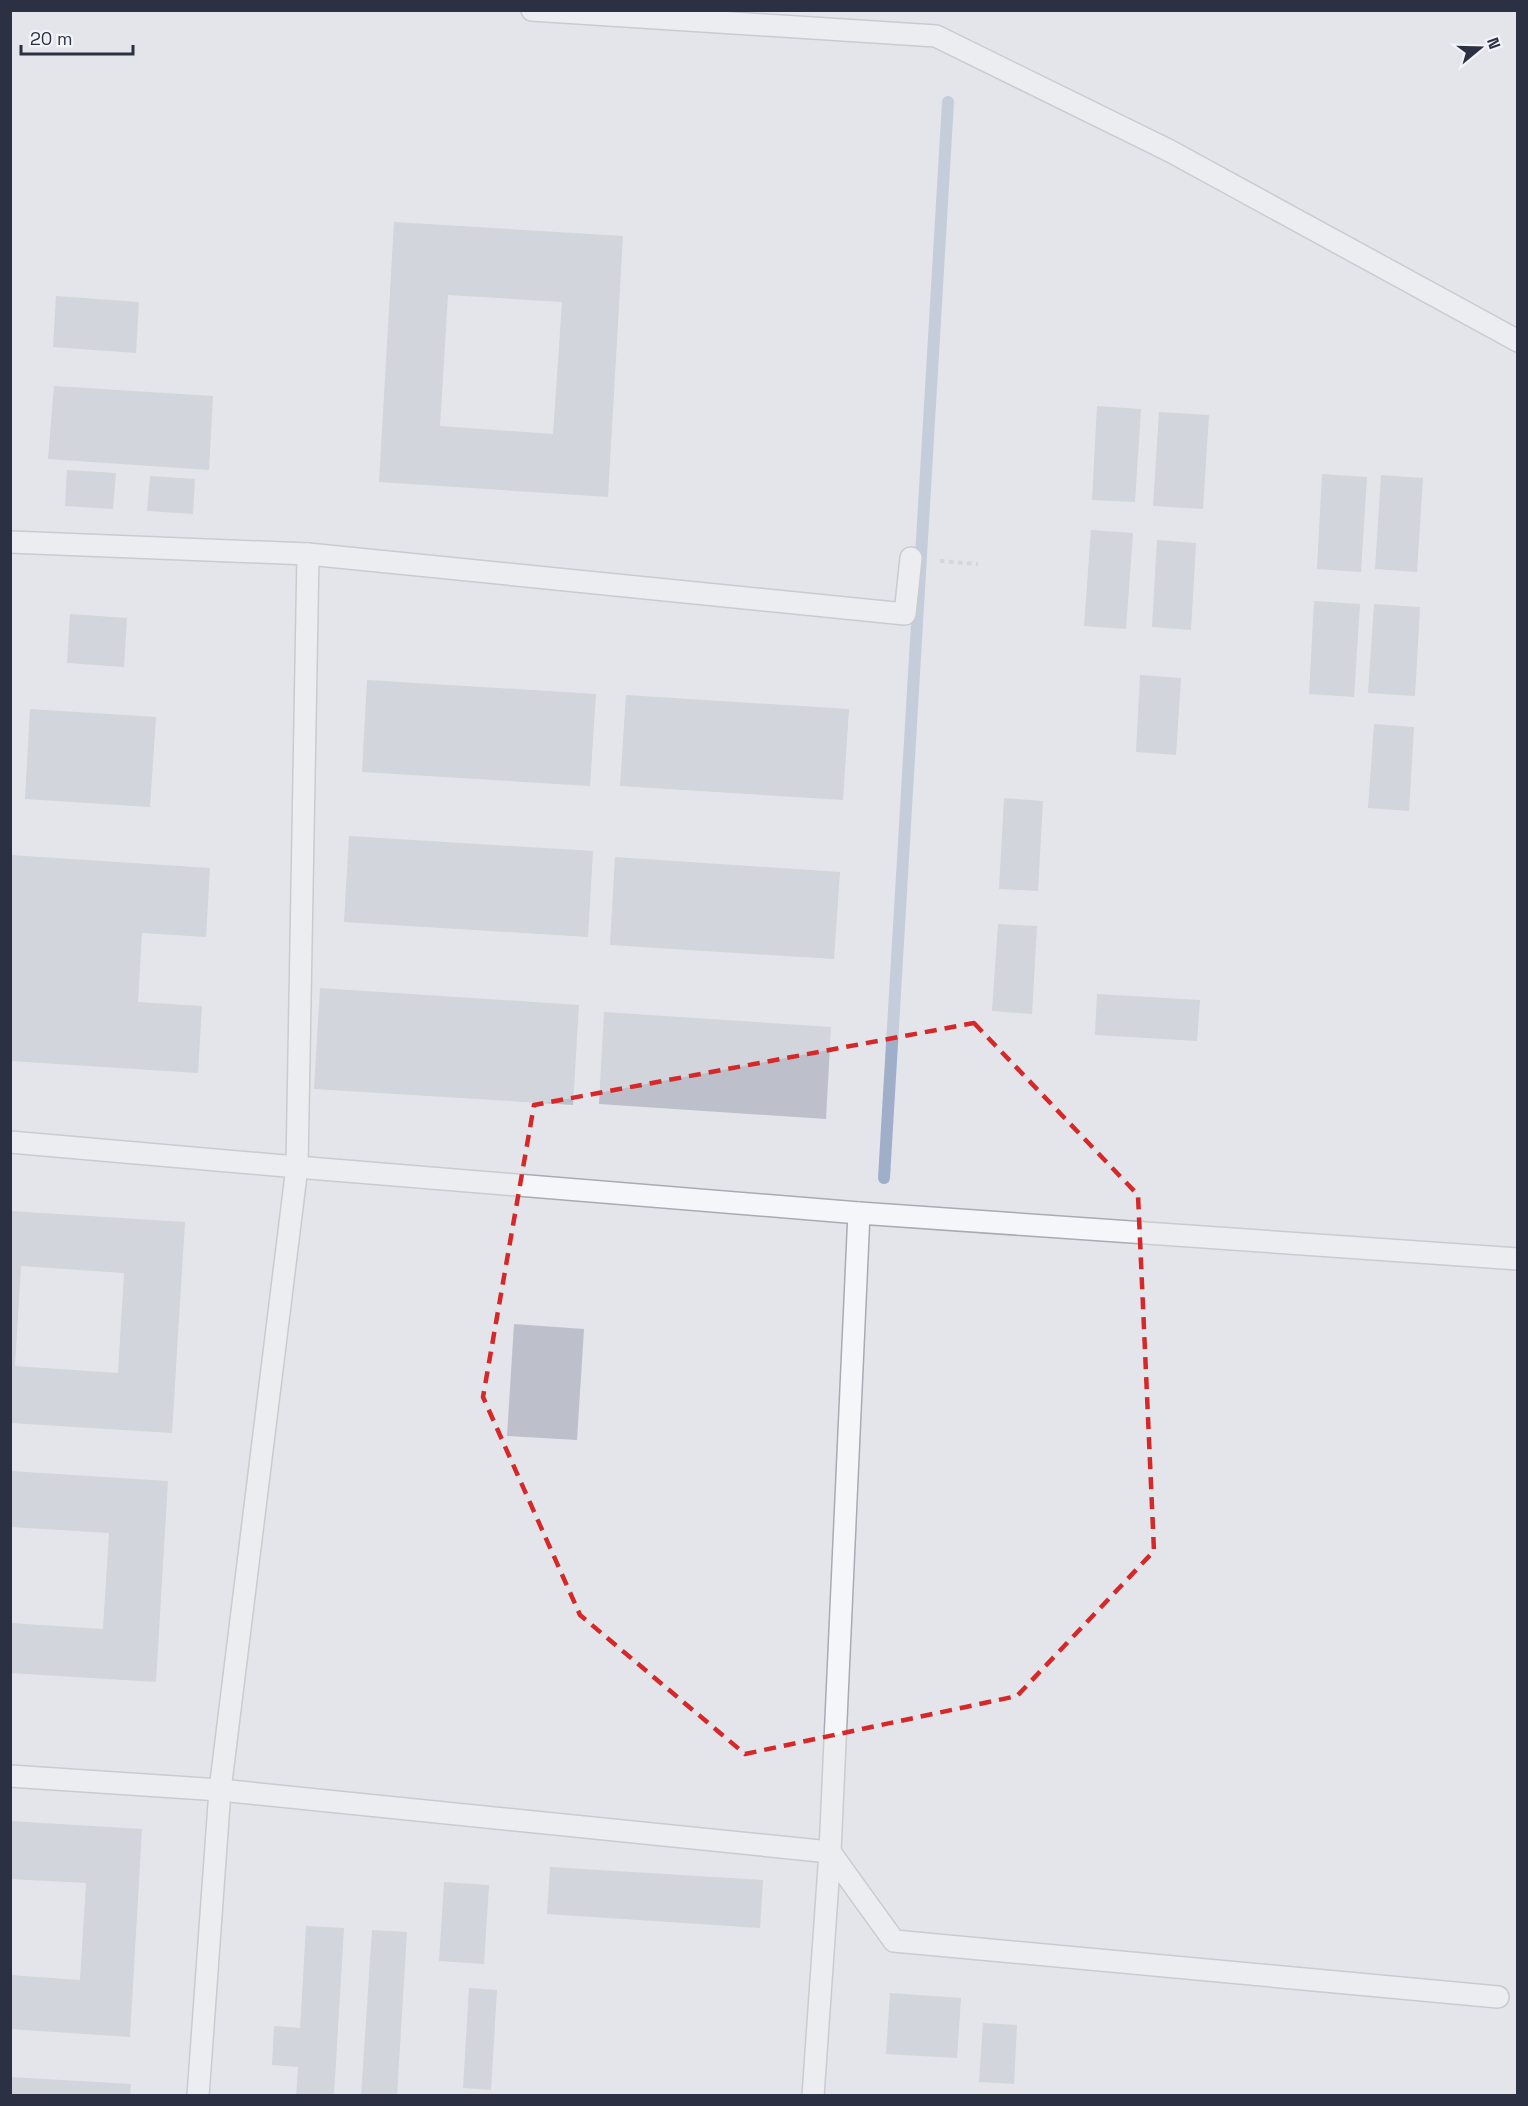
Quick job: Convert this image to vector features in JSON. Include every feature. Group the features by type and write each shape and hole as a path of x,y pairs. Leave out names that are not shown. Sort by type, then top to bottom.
{"lane":[{"path":"532,10 936,36 1170,151 1518,340"},
{"path":"10,542 308,554 905,614 911,558"},
{"path":"198,2096 220,1790 297,1167 308,554"},
{"path":"10,1142 859,1213 1518,1259"},
{"path":"813,2096 830,1852 859,1213"},
{"path":"10,1776 220,1790 830,1852 894,1941 1498,1997"}],"path":[{"path":"911,558 978,564"}],"highlighted area":[{"path":"974,1023 1138,1195 1154,1551 1017,1696 745,1754 580,1615 483,1397 534,1105"}],"building":[{"path":"394,222 623,236 608,497 379,482","holes":["448,295 562,302 553,434 440,426"]},
{"path":"56,296 139,302 136,353 53,347"},
{"path":"54,386 213,396 209,470 48,459"},
{"path":"1097,406 1141,409 1135,502 1092,500"},
{"path":"1159,412 1209,415 1203,509 1153,506"},
{"path":"67,470 116,473 113,509 65,506"},
{"path":"1322,474 1367,477 1361,572 1317,569"},
{"path":"1381,475 1423,478 1417,572 1375,569"},
{"path":"150,476 195,479 193,514 147,511"},
{"path":"1091,530 1133,533 1126,629 1084,626"},
{"path":"1157,540 1196,543 1191,630 1152,627"},
{"path":"1314,601 1360,604 1354,697 1309,694"},
{"path":"1374,604 1420,607 1415,696 1368,693"},
{"path":"70,614 127,618 124,667 67,663"},
{"path":"1140,675 1181,678 1176,755 1136,752"},
{"path":"367,680 596,694 590,786 362,772"},
{"path":"626,695 849,709 843,800 620,786"},
{"path":"30,709 156,717 150,807 25,799"},
{"path":"1374,724 1414,727 1409,811 1368,808"},
{"path":"1004,798 1043,801 1038,891 999,889"},
{"path":"349,836 593,851 588,937 344,922"},
{"path":"10,855 210,868 206,937 142,933 138,1002 202,1006 198,1073 10,1061"},
{"path":"615,857 840,872 834,959 610,945"},
{"path":"998,924 1037,926 1032,1014 992,1011"},
{"path":"320,988 579,1005 573,1105 314,1089"},
{"path":"1097,994 1200,1000 1197,1041 1095,1035"},
{"path":"604,1012 831,1027 826,1119 599,1104"},
{"path":"10,1211 185,1222 172,1433 10,1423","holes":["21,1266 124,1273 118,1373 15,1366"]},
{"path":"514,1324 584,1329 577,1440 507,1436"},
{"path":"10,1471 168,1481 156,1682 10,1673 10,1623 103,1629 109,1533 10,1527"},
{"path":"10,1821 142,1829 130,2037 10,2029 10,1975 80,1980 86,1883 10,1879"},
{"path":"550,1867 763,1880 760,1928 547,1914"},
{"path":"444,1882 489,1885 484,1964 439,1961"},
{"path":"306,1926 344,1928 334,2096 296,2096 298,2067 272,2065 274,2026 300,2028"},
{"path":"372,1930 407,1932 397,2096 361,2096"},
{"path":"469,1988 497,1990 491,2090 463,2088"},
{"path":"890,1993 961,1998 957,2058 886,2054"},
{"path":"983,2023 1017,2025 1014,2084 979,2082"},
{"path":"10,2077 131,2084 130,2096 10,2096"}],"waterway":[{"path":"884,1178 948,102"}]}
